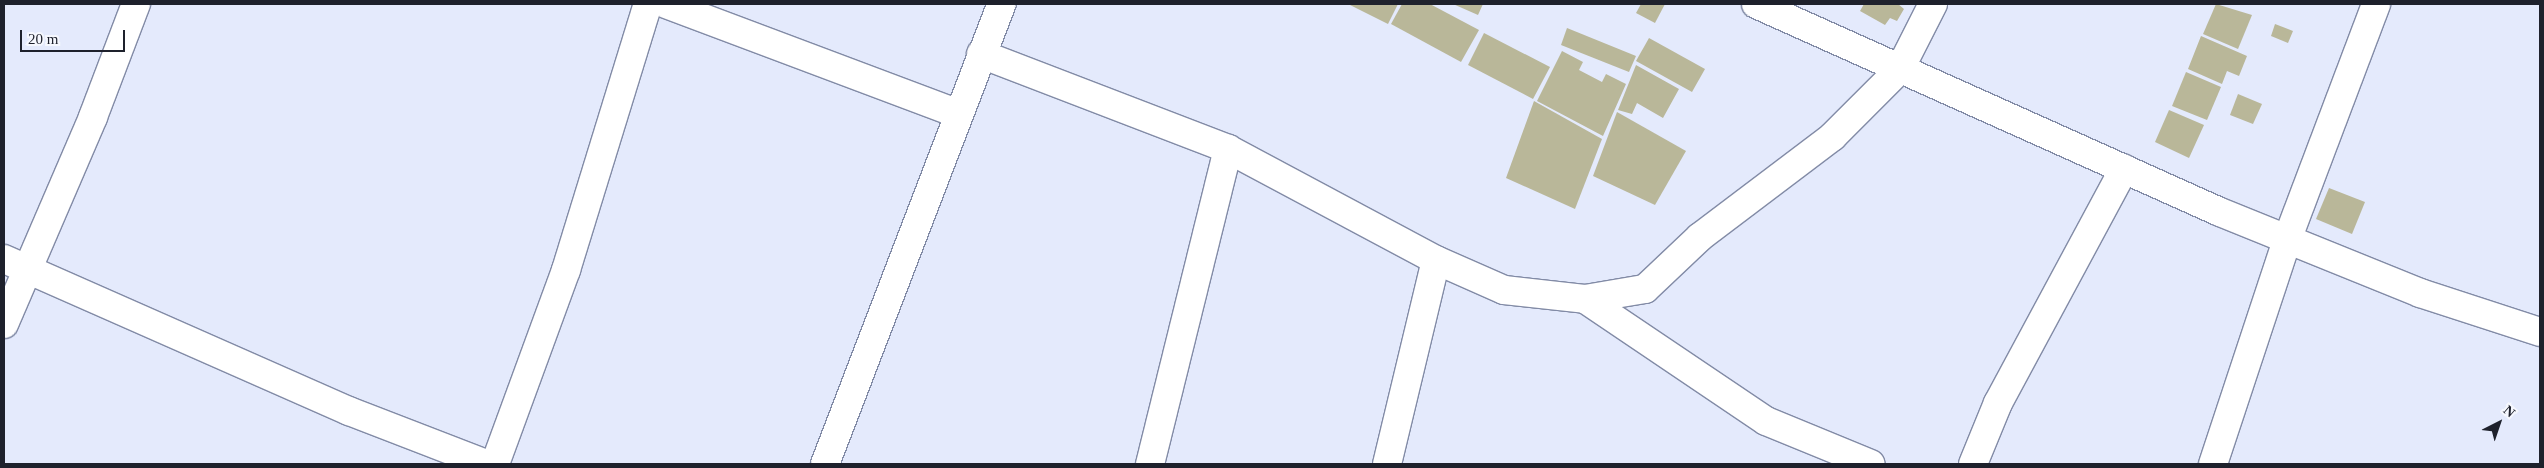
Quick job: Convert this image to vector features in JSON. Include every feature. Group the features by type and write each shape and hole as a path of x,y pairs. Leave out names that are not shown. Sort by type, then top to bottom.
{"street":[{"path":"4,324 14,264 93,117 136,4"},
{"path":"495,464 566,270 648,4"},
{"path":"666,4 958,114"},
{"path":"825,464 981,54 1002,4"},
{"path":"1756,4 2286,240 2420,293 2540,332"},
{"path":"981,54 1228,149 1436,260 1504,290 1585,299 1645,290 1700,238 1832,137 1900,69 1933,4"},
{"path":"2213,464 2286,240 2376,4"},
{"path":"1150,464 1228,149"},
{"path":"1973,464 1998,404 2124,169"},
{"path":"1387,464 1436,260"},
{"path":"14,264 348,411 486,464"},
{"path":"1585,299 1766,422 1871,464"}],"building":[{"path":"1348,4 1398,4 1388,24"},
{"path":"1402,4 1430,4 1479,30 1461,62 1391,24"},
{"path":"1453,4 1483,4 1478,15"},
{"path":"1641,4 1665,4 1655,23 1636,13"},
{"path":"1864,4 1898,4 1904,9 1897,21 1890,18 1885,25 1860,11"},
{"path":"2216,4 2252,15 2238,49 2203,34"},
{"path":"2275,24 2293,31 2288,43 2271,36"},
{"path":"1567,28 1636,56 1629,72 1561,45"},
{"path":"1484,33 1550,67 1533,99 1468,65"},
{"path":"2201,36 2247,56 2239,76 2227,71 2222,84 2188,69"},
{"path":"1649,38 1705,69 1692,92 1636,61"},
{"path":"1562,51 1583,62 1579,70 1602,82 1606,74 1626,84 1603,136 1537,101"},
{"path":"1636,65 1679,89 1663,118 1637,103 1632,114 1618,110"},
{"path":"2186,72 2221,87 2207,120 2172,106"},
{"path":"2238,94 2262,104 2253,124 2230,115"},
{"path":"1534,101 1602,139 1575,209 1506,178"},
{"path":"2169,110 2204,125 2189,158 2155,142"},
{"path":"1617,112 1686,151 1655,205 1593,176"},
{"path":"2329,188 2365,202 2352,234 2316,219"}]}
